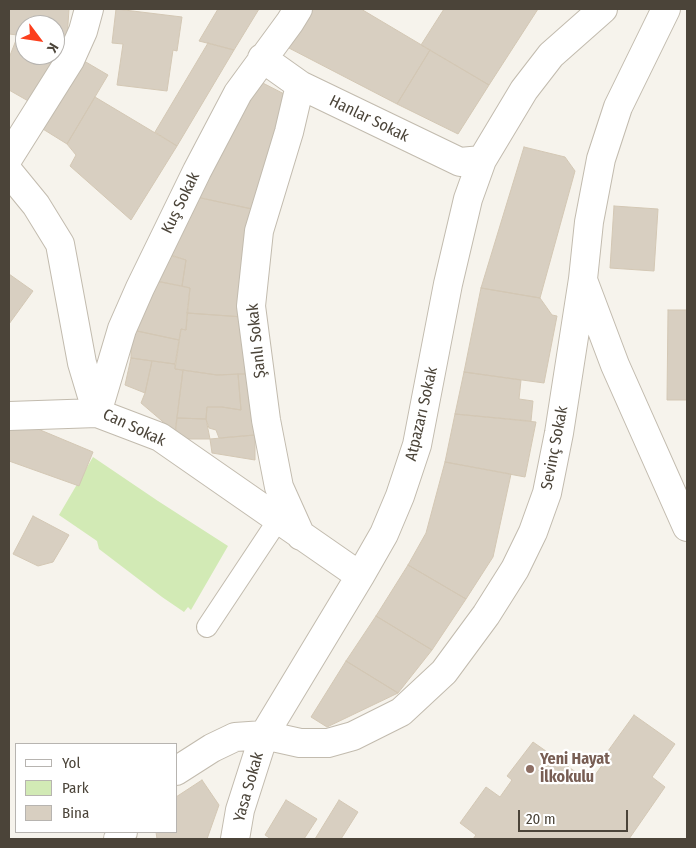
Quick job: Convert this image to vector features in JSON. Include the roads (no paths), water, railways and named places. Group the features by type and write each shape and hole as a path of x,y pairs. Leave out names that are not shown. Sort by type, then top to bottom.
{"street":[{"path":"9,157 70,60 83,31 90,9"},
{"name":"Kuş Sokak","path":"97,412 122,329 197,170 238,93 298,9"},
{"name":"Atpazarı Sokak","path":"264,735 384,534 400,496 417,445 448,284 468,199 482,160 524,90 551,55 603,9"},
{"name":"Sevinç Sokak","path":"264,735 300,743 328,743 353,736 401,712 444,672 486,615 515,569 534,532 547,493 559,433 583,280 589,222 601,159 618,107 666,9"},
{"name":"Hanlar Sokak","path":"262,58 300,85 460,162 482,160"},
{"name":"Şanlı Sokak","path":"300,85 289,132 259,231 251,306 266,420 279,487 301,537"},
{"name":"Can Sokak","path":"9,172 36,205 60,244 82,363 97,412 160,437 301,537 360,576"},
{"path":"583,280 615,365 687,527"},
{"path":"9,416 97,412"},
{"path":"178,770 212,748 235,737 264,735"},
{"name":"Yasa Sokak","path":"235,839 243,801 264,735"}],"lane":[{"path":"207,627 278,520"}],"place":[{"name":"Yeni Hayat İlkokulu","path":"530,769"}]}
